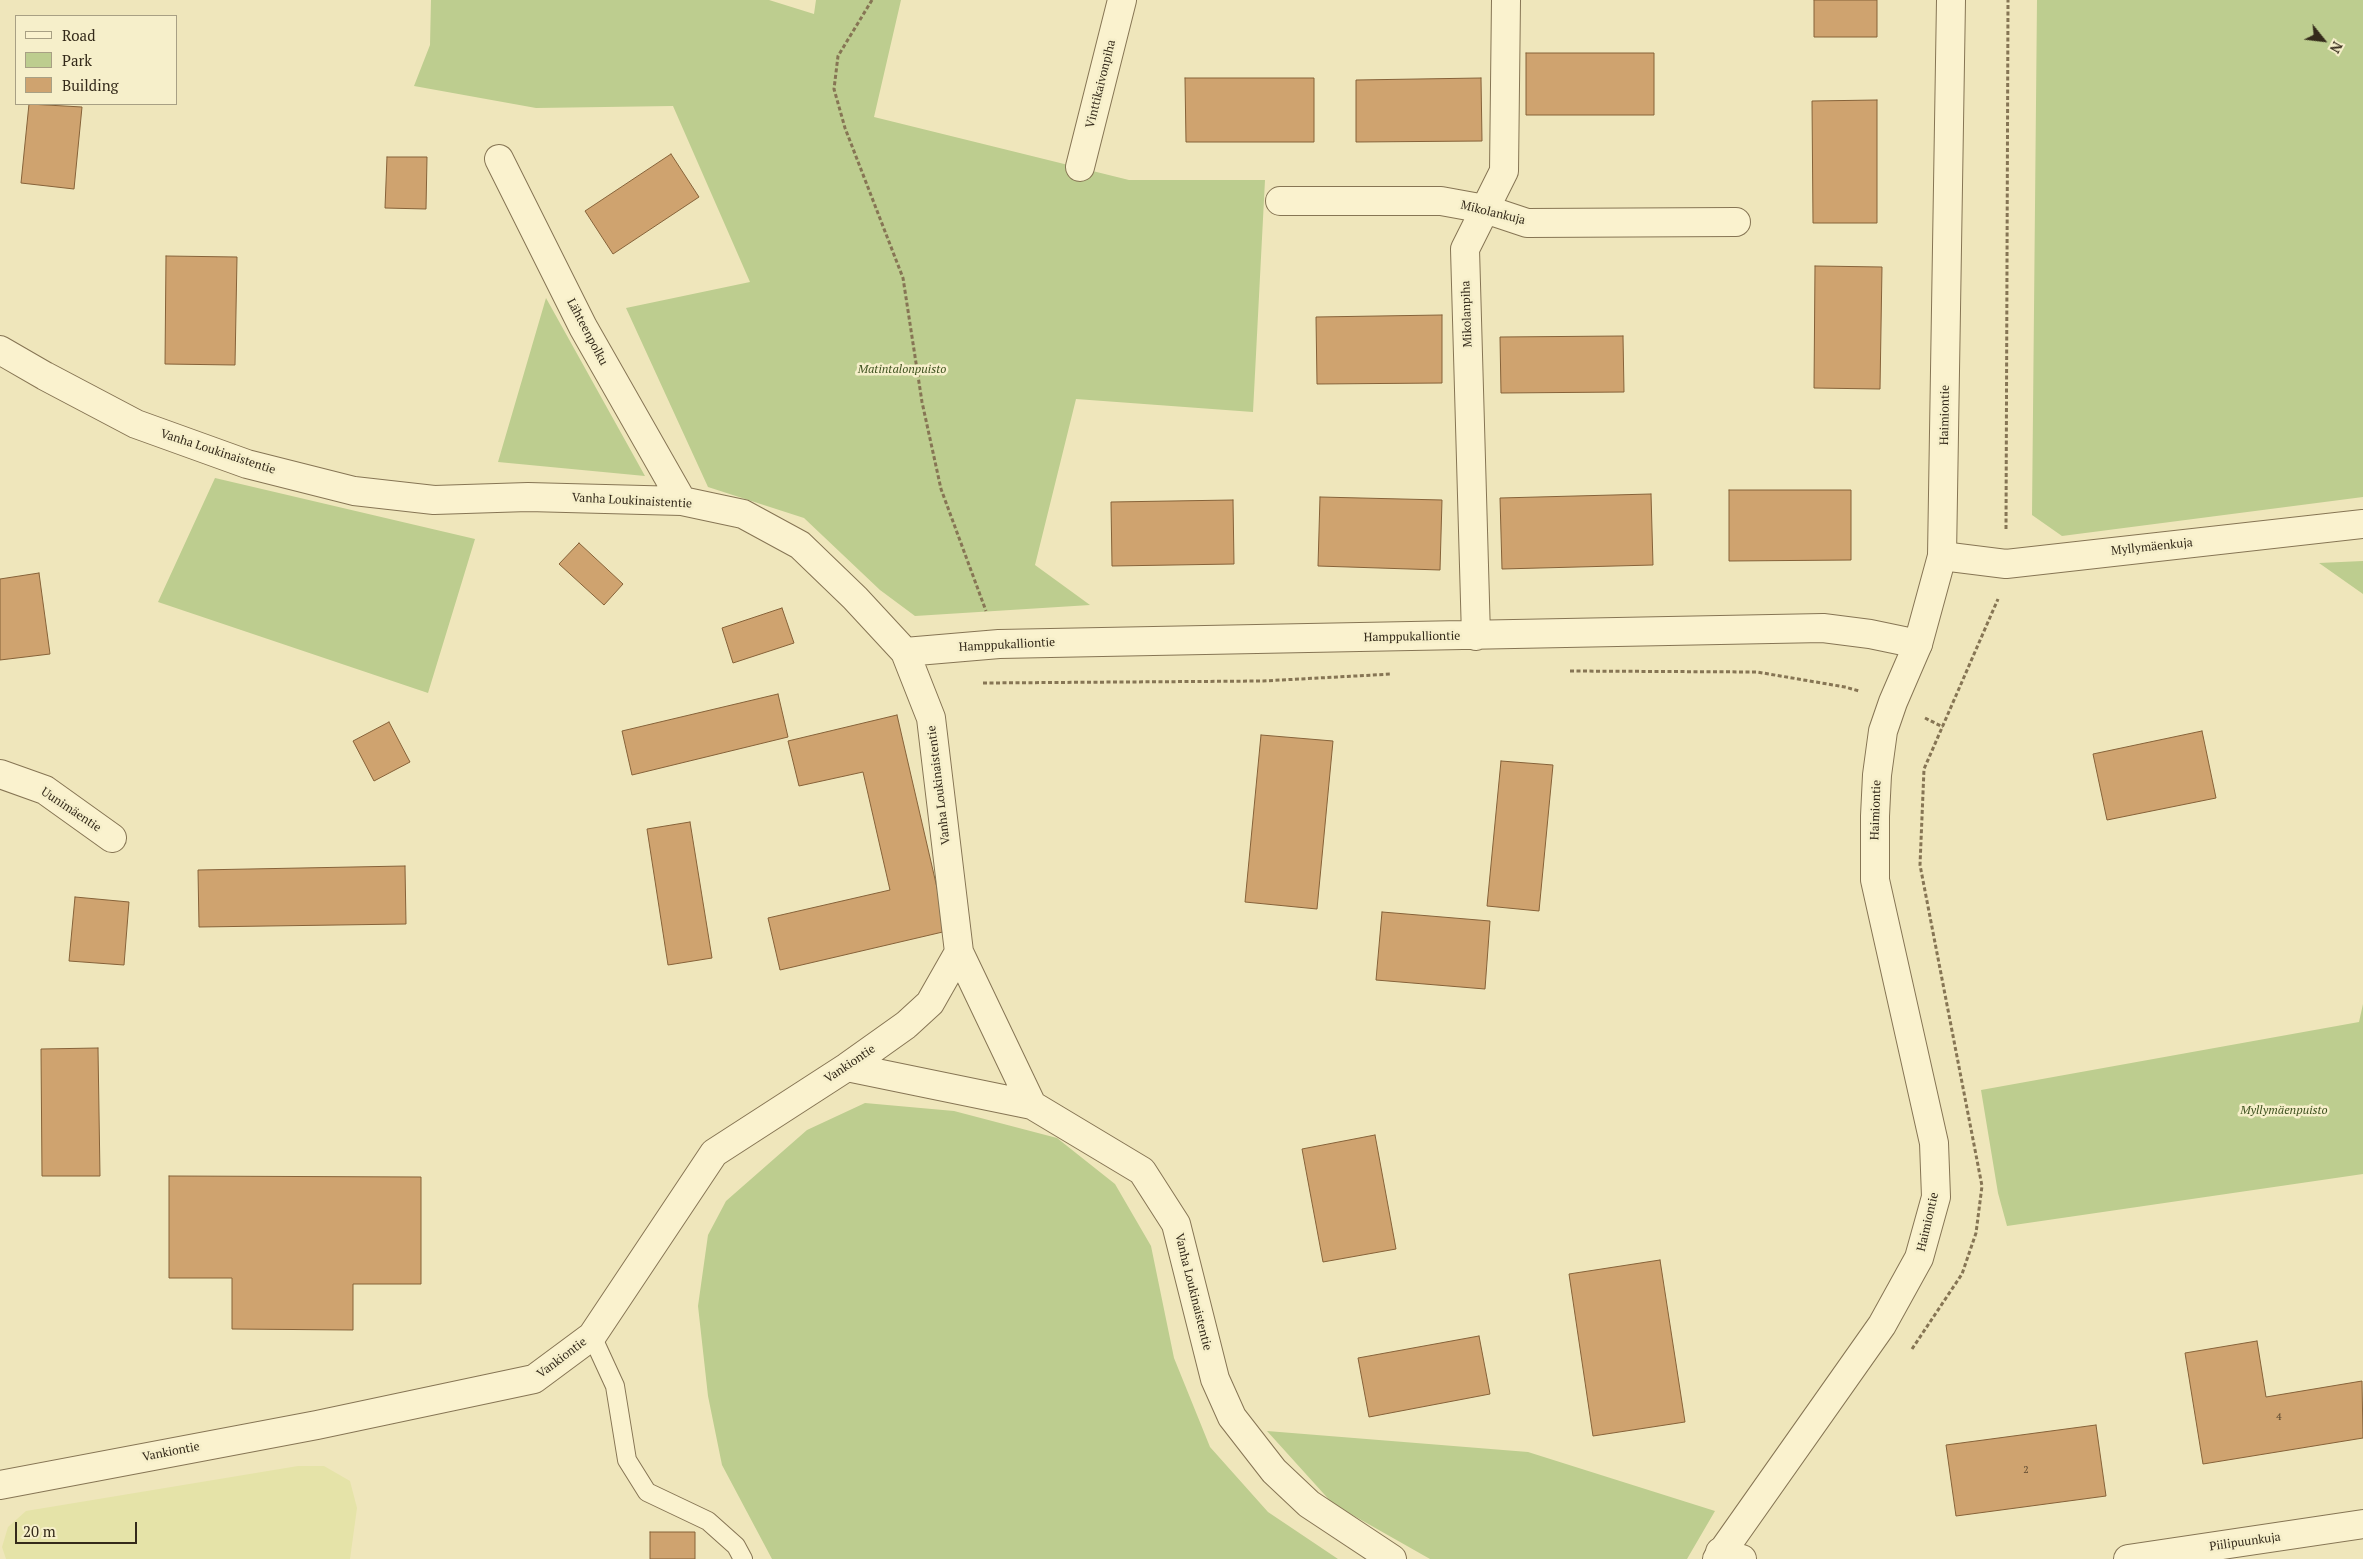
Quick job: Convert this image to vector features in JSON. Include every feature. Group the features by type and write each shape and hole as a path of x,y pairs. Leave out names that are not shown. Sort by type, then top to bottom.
{"street":[{"name":"Vinttikaivonpiha","path":"1080,167 1122,0"},
{"name":"Mikolanpiha","path":"1476,636 1466,248 1504,171 1506,0"},
{"name":"Haimiontie","path":"1726,1557 1882,1324 1919,1258 1936,1197 1934,1142 1875,880 1877,775 1883,731 1893,702 1918,644 1942,556 1951,0"},
{"name":"Lähteenpolku","path":"499,159 583,327 682,502"},
{"name":"Mikolankuja","path":"1280,202 1440,201 1485,209 1527,223 1736,222"},
{"name":"Vanha Loukinaistentie","path":"0,350 136,424 247,464 354,491 434,500 528,497 682,502 743,514 800,545 855,598 905,652 931,718 959,952 1032,1106 1142,1171 1176,1224 1215,1379 1232,1417 1274,1471 1309,1504 1392,1559"},
{"name":"Myllymäenkuja","path":"1942,556 2006,564 2363,524"},
{"name":"Hamppukalliontie","path":"905,652 999,644 1823,628 1870,634 1918,644"},
{"name":"Uunimäentie","path":"0,774 45,790 112,838"},
{"name":"Vankiontie","path":"0,1485 317,1425 534,1379 592,1336 714,1153 847,1067 906,1025 930,1003 959,952"},
{"path":"847,1067 1032,1106"},
{"name":"Piilipuunkuja","path":"2128,1559 2363,1524"}],"lane":[{"path":"592,1336 615,1386 627,1460 647,1492 708,1520 736,1546 743,1559"}],"path":[{"path":"872,0 838,56 834,89 845,128 903,278 922,402 941,489 999,644"},
{"path":"1908,1353 1962,1274 1976,1233 1982,1186 1920,865 1924,769 2003,587 2006,564 2008,0"},
{"path":"1568,671 1757,672 1845,687 1893,702 1943,727"},
{"path":"980,683 1263,681 1400,674"}],"shaded area":[{"path":"298,1466 324,1466 350,1481 357,1508 350,1559 6,1559 2,1547 8,1527 26,1511"}],"green space":[{"name":"Matintalonpuisto","path":"431,0 769,0 814,14 816,0 901,0 874,117 1129,180 1265,180 1253,412 1076,399 1035,565 1090,605 915,616 880,590 804,518 708,487 626,308 750,282 673,106 536,108 414,86 430,45"},
{"path":"2037,0 2363,0 2363,497 2062,536 2032,515"},
{"path":"546,298 645,476 498,462"},
{"path":"215,478 475,539 428,693 158,602"},
{"path":"2363,561 2363,594 2319,563"},
{"name":"Myllymäenpuisto","path":"2363,1004 2363,1174 2007,1226 1998,1193 1981,1090 2359,1022"},
{"path":"865,1103 954,1111 1057,1138 1115,1184 1151,1246 1174,1358 1210,1447 1268,1512 1338,1559 772,1559 722,1465 708,1396 698,1306 708,1235 726,1201 807,1130"},
{"path":"1267,1431 1528,1452 1715,1511 1687,1559 1430,1559 1333,1504"}],"building":[{"path":"1814,0 1877,0 1877,37 1814,37"},
{"path":"1526,53 1654,53 1654,115 1526,115"},
{"path":"1185,78 1314,78 1314,142 1186,142"},
{"path":"1481,78 1482,141 1356,142 1356,80"},
{"path":"1877,100 1877,223 1813,223 1812,101"},
{"path":"29,105 82,107 74,189 21,183"},
{"path":"671,154 699,197 613,254 585,211"},
{"path":"387,157 427,157 426,209 385,208"},
{"path":"166,256 237,257 235,365 165,364"},
{"path":"1815,266 1882,267 1880,389 1814,388"},
{"path":"1442,315 1442,383 1317,384 1316,317"},
{"path":"1623,336 1624,392 1501,393 1500,337"},
{"path":"1729,490 1851,490 1851,560 1729,561"},
{"path":"1651,494 1653,565 1502,569 1500,498"},
{"path":"1320,497 1442,500 1440,570 1318,566"},
{"path":"1233,500 1234,564 1112,566 1111,502"},
{"path":"579,543 623,584 604,605 559,564"},
{"path":"39,573 50,654 0,660 0,579"},
{"path":"782,608 794,643 733,663 722,628"},
{"path":"778,694 788,737 632,775 622,731"},
{"path":"897,715 947,931 780,970 768,918 890,890 863,772 799,786 788,741"},
{"path":"389,722 410,762 374,781 353,741"},
{"path":"2202,731 2216,798 2107,820 2093,754"},
{"path":"1261,735 1333,741 1317,909 1245,902"},
{"path":"1501,761 1553,765 1539,911 1487,906"},
{"path":"690,822 712,958 668,965 647,829"},
{"path":"405,866 406,924 199,927 198,870"},
{"path":"75,897 129,902 124,965 69,961"},
{"path":"1382,912 1490,921 1485,989 1376,980"},
{"path":"98,1048 100,1176 42,1176 41,1049"},
{"path":"1375,1135 1396,1249 1323,1262 1302,1149"},
{"path":"169,1176 421,1177 421,1284 353,1284 353,1330 232,1329 232,1278 169,1278"},
{"path":"1660,1260 1685,1422 1593,1436 1569,1274"},
{"path":"1479,1336 1490,1394 1369,1417 1358,1358"},
{"path":"2257,1341 2266,1397 2362,1381 2363,1438 2203,1464 2185,1353"},
{"path":"2096,1425 2106,1496 1956,1516 1946,1445"},
{"path":"650,1532 695,1532 695,1559 650,1559"}]}
